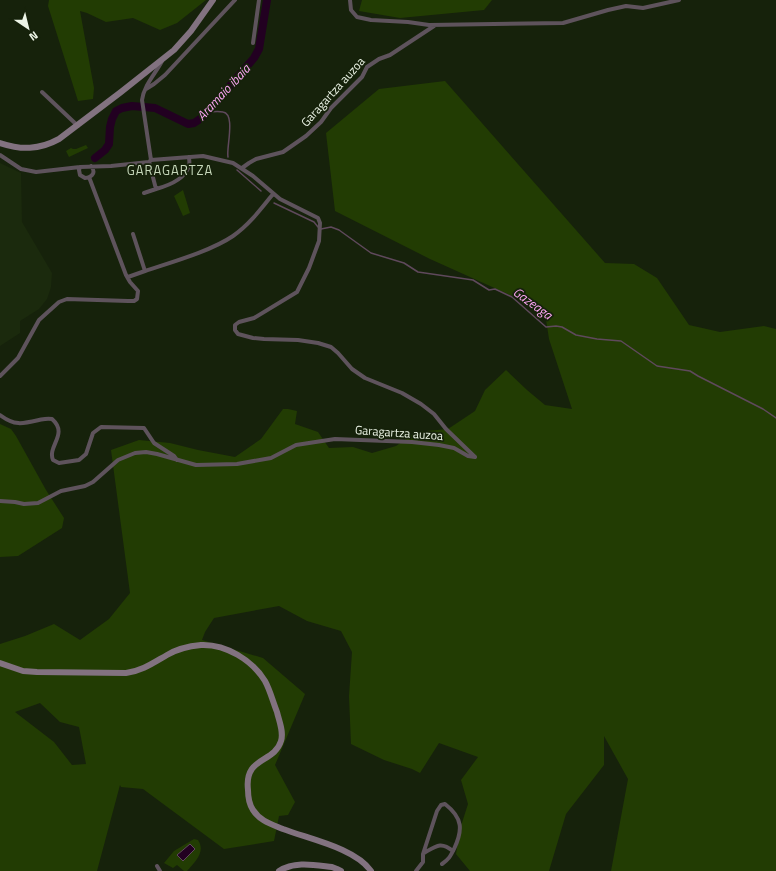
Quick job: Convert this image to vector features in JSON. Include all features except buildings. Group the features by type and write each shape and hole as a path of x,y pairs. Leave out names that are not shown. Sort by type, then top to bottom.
{"street":[{"path":"0,143 24,148 49,145 59,140 182,42 213,0"},
{"path":"146,89 165,74 235,0"},
{"path":"253,43 259,0"},
{"path":"350,0 351,10 357,17 371,20 436,25 563,23 626,6 643,8 679,0"},
{"name":"Garagartza auzoa","path":"242,168 256,159 283,152 300,141 316,127 331,108 362,77 367,67 379,59 390,55 436,25"},
{"path":"156,189 150,161 142,102 143,94 163,58"},
{"path":"42,92 78,126"},
{"path":"0,155 21,169 36,172 80,166 91,166 94,172 89,177 81,177 79,170 80,166"},
{"name":"Garagartza auzoa","path":"91,166 98,167 203,156 220,159 233,163 242,168 284,202 318,218 320,222 319,241 309,268 296,292 254,318 239,322 235,325 235,330 238,334 253,338 298,340 318,343 331,347 352,369 365,378 402,393 421,404 434,414 446,429 475,457 468,456 454,448 439,445 412,442 335,439 296,445 271,458 237,464 196,465 177,460"},
{"path":"144,193 169,184 182,175 189,165 189,157"},
{"path":"0,376 18,358 39,320 59,302 67,299 134,301 137,299 138,291 130,282 89,177"},
{"path":"128,277 208,248 233,236 247,224 273,194"},
{"path":"133,234 145,271"},
{"path":"0,415 17,424 52,419 59,430 52,454 54,460 59,463 76,462 82,458 86,454 94,431 100,427 144,428 154,443 174,456 177,460"},
{"path":"0,501 38,504 61,491 85,486 93,482 118,460 135,453 146,452 177,460"},
{"path":"0,663 23,671 126,673 136,671 180,649 202,645 217,646 237,654 247,661 264,680 273,701 282,733 282,741 277,749 249,771 247,788 251,808 263,821 349,852 367,865 371,871"},
{"path":"416,871 423,862 424,853 437,811 440,805 445,804 455,813 460,825 459,837 448,860 442,864"},
{"path":"424,853 438,845 445,845 452,851"},
{"path":"279,871 299,864 332,868 340,871"},
{"path":"157,866 160,871"}],"shaded area":[{"path":"0,163 21,173 22,222 52,273 51,287 47,299 39,309 20,321 20,333 0,346"},
{"path":"190,844 195,849 183,861 177,855"}],"green space":[{"path":"49,0 206,0 177,23 160,30 133,18 106,22 80,11 94,88 93,99 78,101 48,6"},
{"path":"362,0 492,0 484,10 400,18 359,11"},
{"path":"445,81 605,263 634,264 657,278 689,325 720,332 764,326 776,329 776,871 611,871 628,779 604,736 604,765 566,814 549,871 470,871 456,854 460,829 468,804 461,780 478,757 439,743 420,773 384,760 351,744 349,696 352,652 341,631 307,621 279,606 214,618 202,640 263,658 305,694 275,765 295,802 288,815 279,816 274,841 224,849 143,789 121,787 120,785 97,871 0,871 0,644 54,624 80,640 109,619 130,593 111,450 139,440 170,443 235,457 261,439 283,409 288,409 297,411 295,424 318,432 329,448 353,447 372,453 396,446 416,432 448,429 475,411 485,390 506,370 545,405 572,409 549,339 545,313 521,300 430,259 335,211 326,133 379,89","holes":["40,703 60,722 79,727 86,764 72,765 54,742 15,712"]},
{"path":"86,145 88,148 69,157 66,151 71,148 76,149"},
{"path":"183,190 190,213 183,216 174,196"},
{"path":"0,424 11,429 16,436 46,490 64,518 62,528 18,556 0,557"},
{"path":"194,839 198,840 201,849 198,857 187,871 184,871 177,865 173,868 164,863 174,851"}],"waterway":[{"name":"Aramaio ibaia","path":"95,158 105,150 109,144 112,119 116,111 122,108 132,106 155,108 188,124 194,123 203,117 254,58 259,49 267,0"},
{"name":"Gazeaga","path":"207,112 223,112 227,114 230,125 228,157"},
{"name":"Gazeaga","path":"237,170 261,191"},
{"name":"Gazeaga","path":"274,203 314,222 318,227"},
{"name":"Gazeaga","path":"321,229 331,227 339,230 371,253 404,263 418,272 473,280 489,290 495,289 512,297 546,327 562,327 576,335 621,341 657,366 690,371 763,409 776,418"}],"district":[{"name":"GARAGARTZA","path":"170,170"}]}
